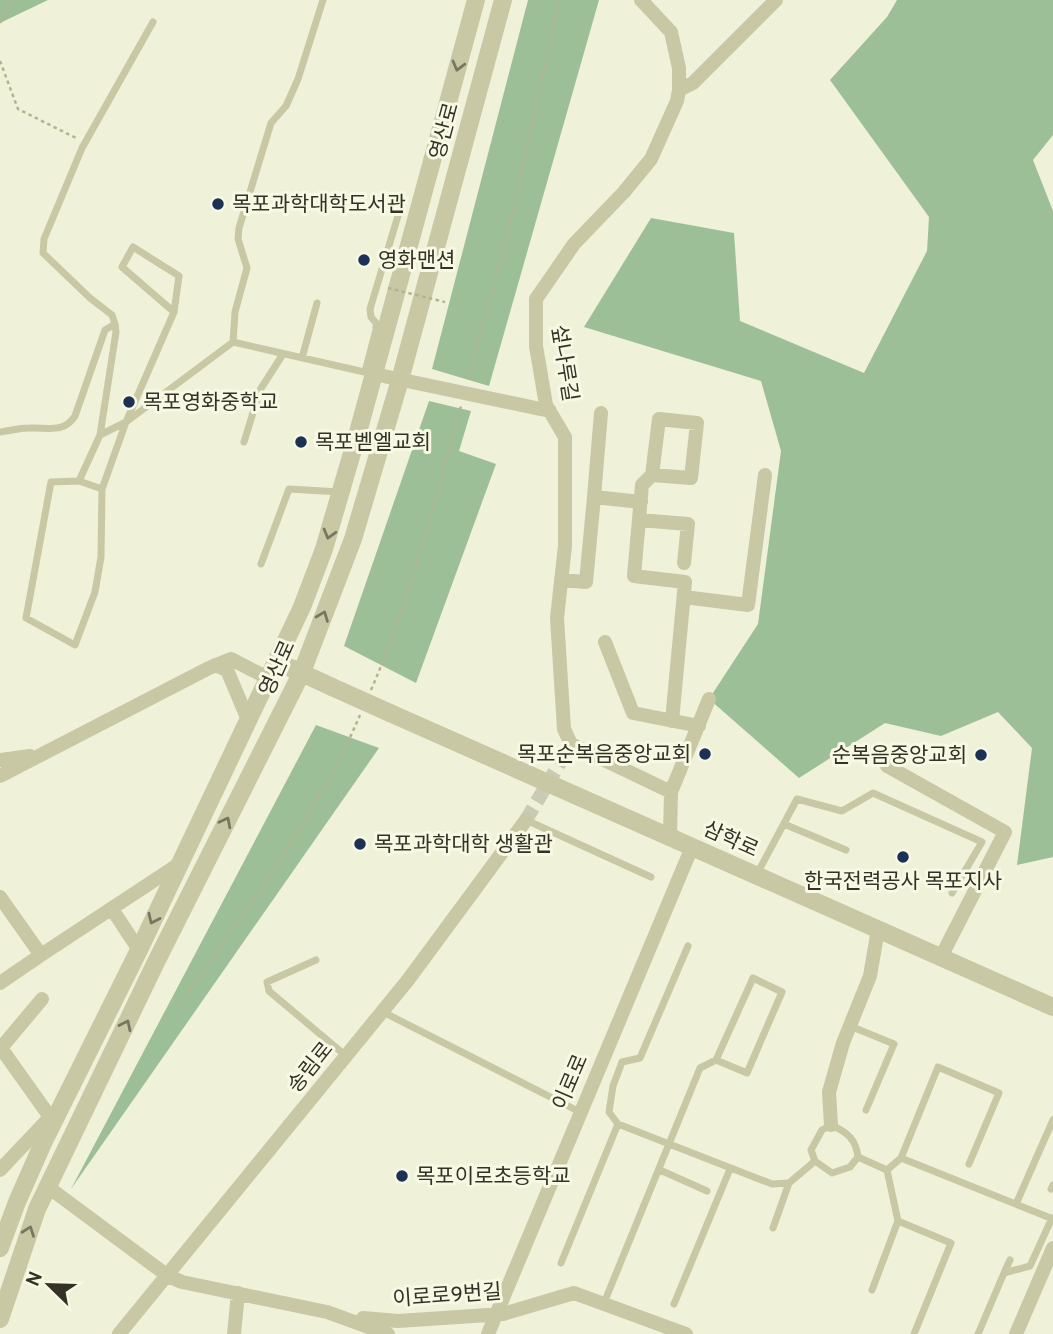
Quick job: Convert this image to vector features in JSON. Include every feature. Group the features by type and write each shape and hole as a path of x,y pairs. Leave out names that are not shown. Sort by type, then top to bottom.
{"street":[{"name":"영산로","path":"0,1246 17,1202 78,1070 278,662 324,548 341,492 369,373 476,0"},
{"name":"영산로","path":"0,1320 33,1220 157,960 302,672 353,539 400,380 503,0"},
{"name":"섶나루길","path":"641,0 671,32 679,68 679,90 651,159 624,192 574,244 536,299 536,346 546,405 565,437 565,546 557,618 564,729 571,744 671,792"},
{"path":"679,90 693,83 776,0"},
{"path":"369,373 550,411"},
{"path":"561,580 586,582 601,413"},
{"path":"652,475 691,478 696,423 659,419 652,475 642,485 634,576 685,582 672,721"},
{"path":"684,597 748,605 765,475"},
{"path":"594,497 640,502"},
{"path":"639,520 688,524 684,563"},
{"path":"605,642 633,713 699,726"},
{"path":"0,776 231,659 270,679"},
{"path":"278,662 302,672"},
{"path":"215,665 227,670 249,722"},
{"name":"삼학로","path":"302,672 1053,1007"},
{"path":"670,837 671,792 709,699"},
{"path":"0,760 45,753"},
{"path":"887,766 1005,832 941,957"},
{"name":"송림로","path":"118,1334 382,1011 526,820"},
{"name":"이로로","path":"488,1334 692,847"},
{"path":"0,983 180,863"},
{"path":"0,897 41,955"},
{"path":"112,909 139,950"},
{"path":"831,1125 829,1092 849,1026 870,976 878,929"},
{"path":"42,999 1,1048 50,1116"},
{"path":"0,1170 50,1116 78,1070"},
{"path":"48,1187 168,1276 182,1282 327,1312 388,1334"},
{"path":"1016,1334 1053,1248"},
{"path":"234,1334 238,1293"},
{"name":"이로로9번길","path":"327,1312 398,1321 494,1315 574,1293 683,1333"}],"lane":[{"path":"100,435 126,422 233,342 235,313 247,268 238,239 239,228 271,124 285,106 298,79 323,0"},
{"path":"79,481 100,435 115,324 112,315 43,253 44,239 86,143 153,22"},
{"path":"233,342 369,373 376,330 370,309 400,209 378,201"},
{"path":"102,489 79,481 51,482 26,618 75,645 95,592 101,556 102,489 126,422 174,312 179,276 133,247 122,267 174,312"},
{"path":"302,358 317,303"},
{"path":"0,432 27,428 59,430 69,424 75,416 105,330 115,324"},
{"path":"244,442 260,390 284,354"},
{"path":"261,564 289,489 341,492"},
{"path":"757,875 797,799 842,811 873,793 982,842 952,893"},
{"path":"526,820 651,877"},
{"path":"784,824 846,850"},
{"path":"688,946 640,1058 622,1062 613,1086 609,1112 618,1124 772,1184 789,1183"},
{"path":"316,960 267,982 269,991 346,1056"},
{"path":"604,1304 700,1068 716,1060 753,978 782,992 747,1073 716,1060"},
{"path":"382,1011 580,1112"},
{"path":"849,1026 894,1044 866,1110"},
{"path":"887,1170 901,1158 938,1068 999,1093 969,1164"},
{"path":"1016,1204 1053,1120"},
{"path":"561,1263 618,1124"},
{"path":"858,1157 850,1167 832,1173 815,1161 810,1150 821,1130 831,1125 852,1138 858,1157 887,1170"},
{"path":"901,1158 1052,1219 1030,1266 1004,1273"},
{"path":"773,1228 789,1183 815,1161"},
{"path":"674,1304 730,1168"},
{"path":"660,1170 707,1191"},
{"path":"872,1290 898,1221 887,1170"},
{"path":"898,1221 951,1242 914,1334"},
{"path":"978,1334 1010,1259"}],"path":[{"path":"0,23 12,0"},
{"path":"367,700 419,560 509,230 559,0"},
{"path":"0,61 18,109 86,143"},
{"path":"388,288 445,302"},
{"path":"177,1009 295,842 346,748 362,712"}],"green space":[{"path":"0,0 48,0 0,23"},
{"path":"528,0 599,0 489,386 432,369"},
{"path":"897,0 1053,0 1053,135 1033,160 1053,211 1053,857 1017,865 1032,748 998,712 941,736 885,723 799,778 709,699 758,624 781,451 761,381 584,327 651,218 734,233 740,321 864,373 927,251 929,217 830,80 887,17"},
{"path":"429,401 471,411 459,451 496,464 416,683 344,646"},
{"path":"316,725 379,748 71,1189"}],"tunnel":[{"path":"526,820 571,744"}],"place":[{"name":"목포과학대학도서관","path":"218,204"},
{"name":"영화맨션","path":"364,260"},
{"name":"목포영화중학교","path":"129,402"},
{"name":"목포벧엘교회","path":"301,442"},
{"name":"목포순복음중앙교회","path":"705,754"},
{"name":"순복음중앙교회","path":"981,755"},
{"name":"목포과학대학 생활관","path":"360,844"},
{"name":"한국전력공사 목포지사","path":"903,857"},
{"name":"목포이로초등학교","path":"402,1176"}]}
